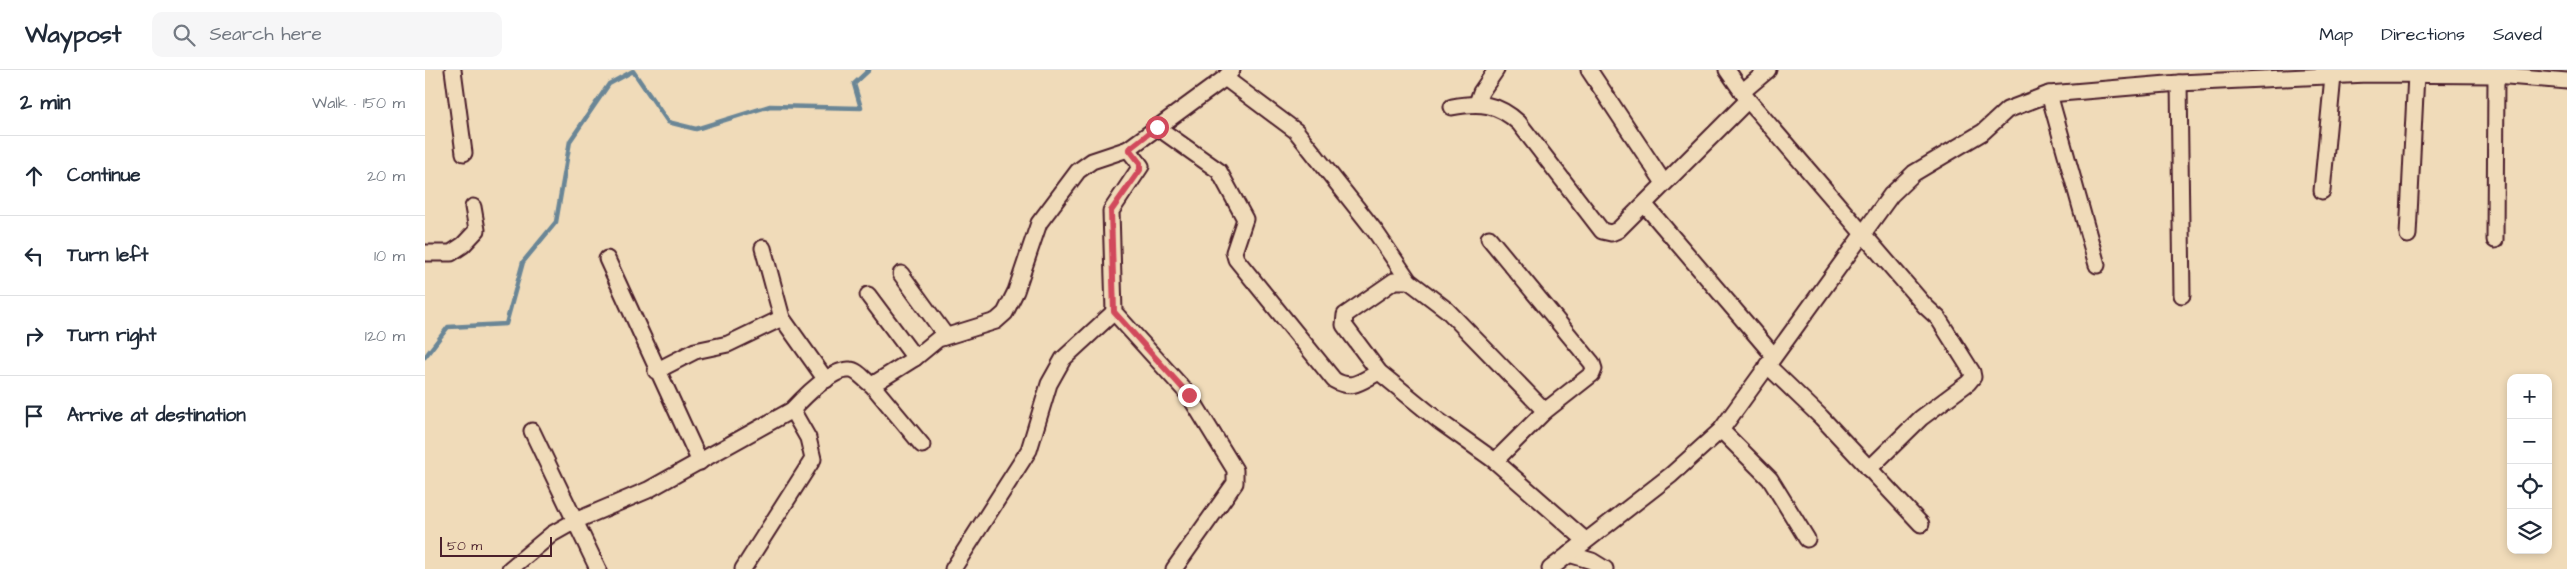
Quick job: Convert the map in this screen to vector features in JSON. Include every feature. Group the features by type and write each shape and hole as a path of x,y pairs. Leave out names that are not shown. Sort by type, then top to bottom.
{"street":[{"path":"453,70 464,153"},
{"path":"1477,103 1481,92 1496,70"},
{"path":"1589,70 1664,183"},
{"path":"1727,70 1745,96 1925,306 1938,318 1973,372 1973,377 1921,418 1869,469"},
{"path":"1452,107 1477,103 1501,109 1519,123 1602,232 1611,233 1618,230 1645,204 1768,70"},
{"path":"1549,569 1671,475 1721,430 1891,195 1914,173 1976,136 2007,110 2049,94 2150,77 2179,83 2333,76 2367,72 2496,75 2543,74 2567,81"},
{"path":"872,386 915,358 938,339 981,328 996,321 1005,313 1016,291 1039,223 1047,209 1078,171 1092,161 1129,149 1228,74 1296,131 1375,230 1409,282 1447,310 1545,411"},
{"path":"2408,235 2415,74"},
{"path":"2495,240 2496,75"},
{"path":"2322,191 2333,76"},
{"path":"2179,83 2182,295"},
{"path":"2049,94 2097,266"},
{"path":"1157,127 1223,176 1245,219 1234,252 1236,258 1334,380 1345,386 1352,385 1379,372"},
{"path":"1129,149 1141,166 1111,211 1114,312 1189,395 1235,470 1235,483 1174,569"},
{"path":"1645,204 1771,360 1821,417 1921,524"},
{"path":"425,254 451,253 463,245 477,230 473,207"},
{"path":"1489,238 1592,363 1594,369 1592,374 1545,411 1495,461"},
{"path":"763,248 782,318 825,380"},
{"path":"607,259 656,371 700,462"},
{"path":"901,274 946,336"},
{"path":"1409,282 1394,281 1345,315 1344,326 1379,372 1439,421 1495,461 1585,540"},
{"path":"868,295 915,358"},
{"path":"953,569 1029,450 1049,384 1063,359 1114,312"},
{"path":"656,371 695,351 728,344 782,318"},
{"path":"510,569 552,534 575,521 647,490 700,462 792,410 825,380 849,369 856,372 872,386 922,445"},
{"path":"743,569 813,458 808,438 792,410"},
{"path":"1721,430 1776,487 1807,539"},
{"path":"532,431 598,569"},
{"path":"1569,554 1592,561 1605,569"}],"waterway":[{"path":"425,357 448,327 506,324 523,262 556,222 570,141 609,84 633,71 668,122 696,129 770,106 861,108 854,84 869,70"}],"route":[{"path":"1157,127 1129,149 1140,163 1140,170 1111,208 1114,312 1189,395"}]}
